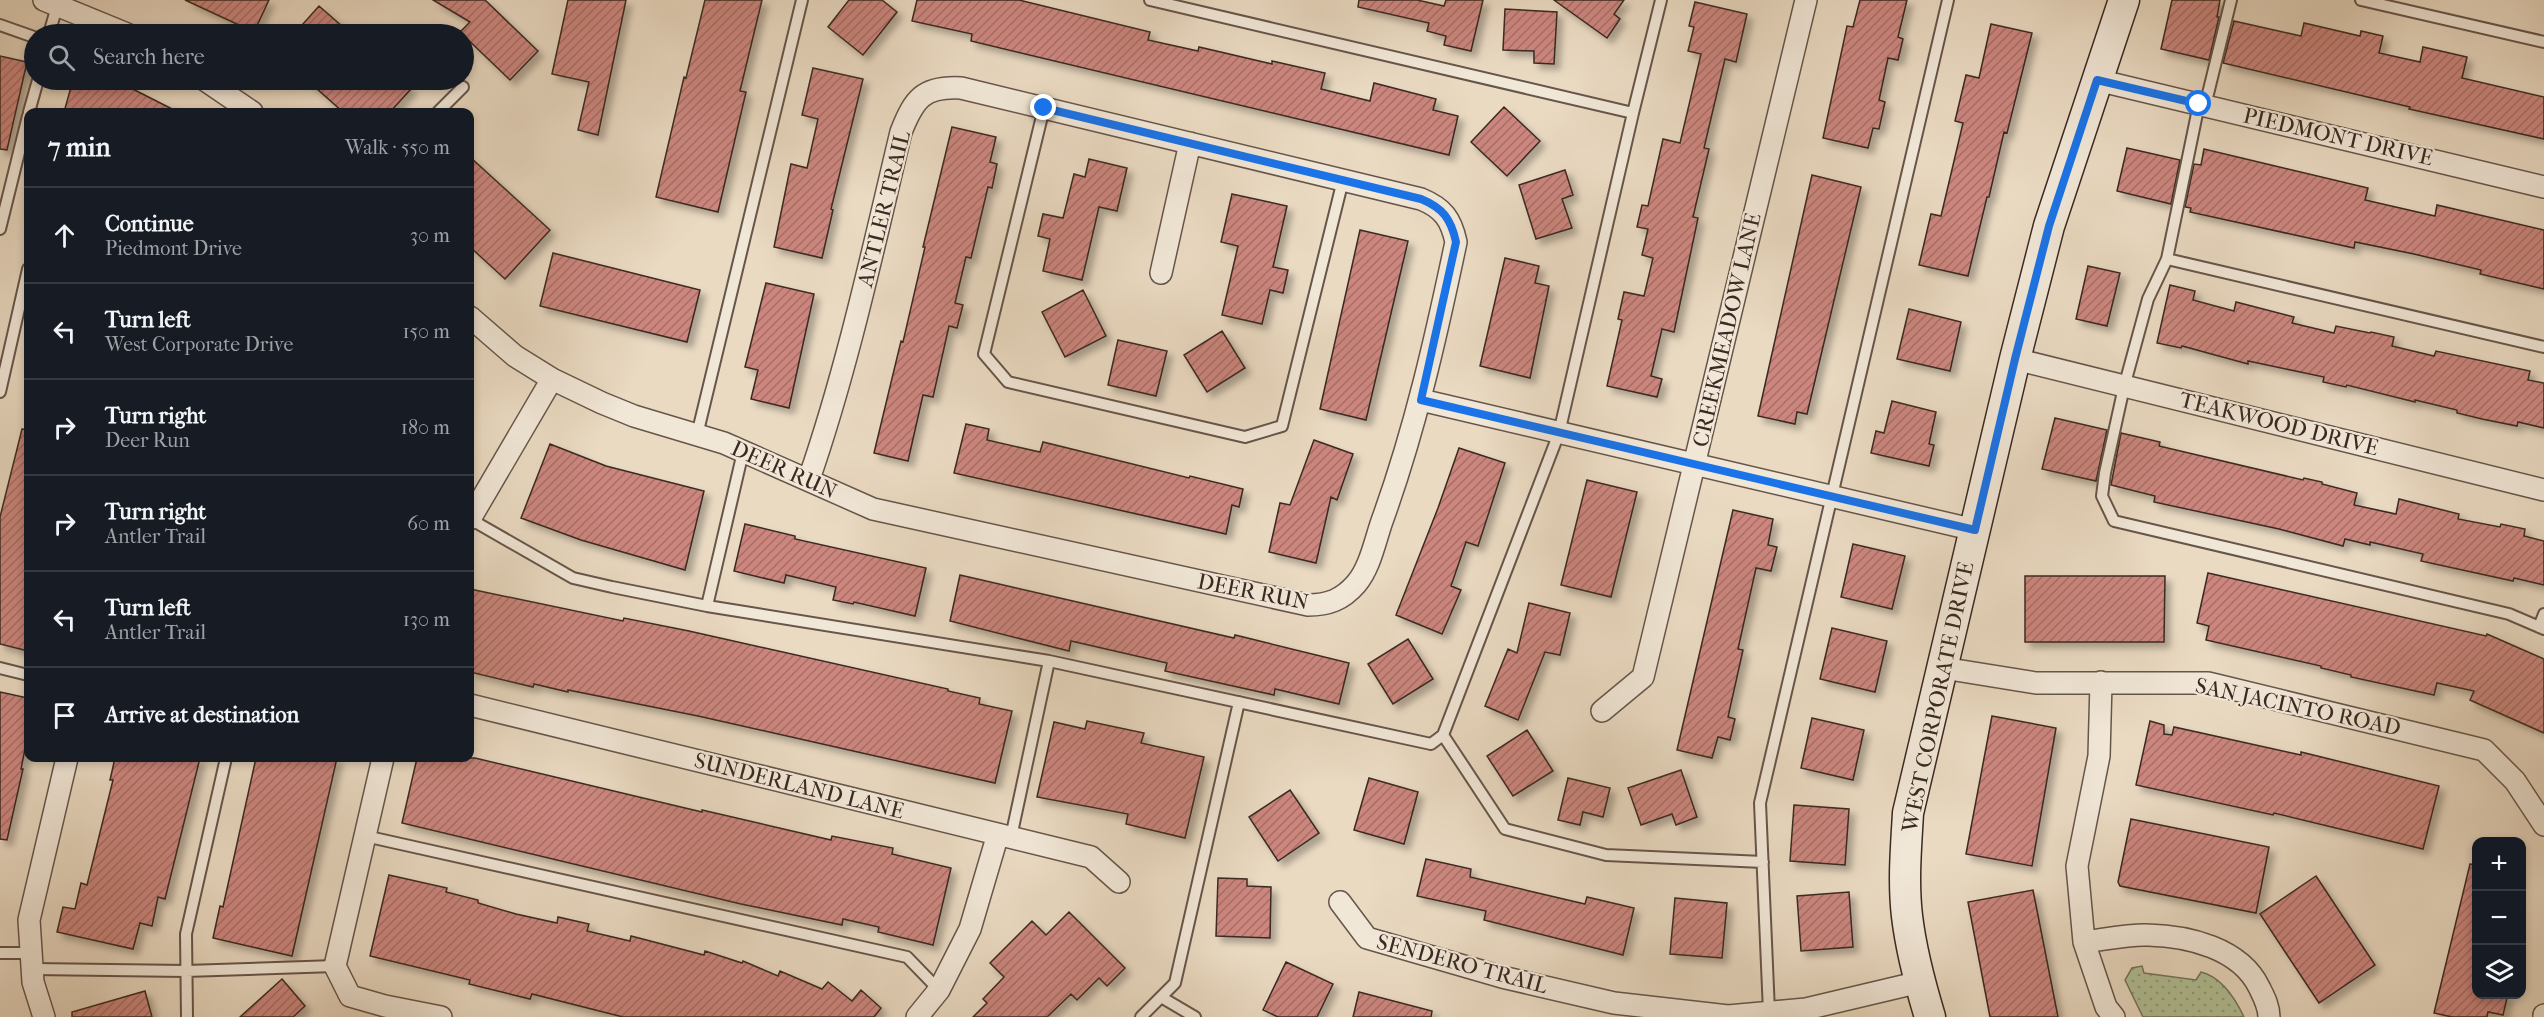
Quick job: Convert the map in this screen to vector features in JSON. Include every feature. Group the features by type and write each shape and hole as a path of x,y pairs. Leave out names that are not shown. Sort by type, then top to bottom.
{"street":[{"name":"CREEKMEADOW LANE","path":"1602,711 1643,677 1806,0"},
{"name":"WEST CORPORATE DRIVE","path":"1930,1017 1920,982 1907,917 1905,869 1908,813 2015,359 2049,226 2124,0"},
{"path":"53,2 104,24"},
{"name":"PIEDMONT DRIVE","path":"2097,80 2544,186"},
{"name":"ANTLER TRAIL","path":"809,479 833,410 849,350 901,132 910,109 923,96 940,87 961,88 1421,199 1435,205 1447,215 1453,226 1456,242 1421,400"},
{"path":"220,90 246,108"},
{"path":"1161,273 1190,143"},
{"name":"DEER RUN","path":"474,320 515,356 552,379 634,416 743,452 873,509 1308,605 1329,605 1357,583 1369,560 1408,446 1421,400"},
{"name":"TEAKWOOD DRIVE","path":"2015,359 2544,490"},
{"path":"474,512 552,379"},
{"path":"1421,400 1975,530"},
{"name":"SAN JACINTO ROAD","path":"1943,668 2036,683 2208,683 2484,750 2516,781 2544,825"},
{"path":"2101,682 2099,756 2078,866 2084,942 2106,1007 2114,1017"},
{"name":"SUNDERLAND LANE","path":"474,706 1091,857 1119,882"},
{"path":"44,1017 33,982 29,920 66,762"},
{"path":"382,762 335,966 350,996 385,1006 441,1017"},
{"path":"917,1017 939,990 970,929 1005,836"},
{"name":"SENDERO TRAIL","path":"1340,902 1367,939 1502,977 1614,1003 1728,1016 1806,1009 1920,982"},
{"path":"2084,942 2148,935 2200,942 2230,954 2255,978 2269,1009 2269,1017"}],"lane":[{"path":"697,435 802,0"},
{"path":"1150,0 1196,5 1634,113"},
{"path":"474,521 573,578 707,606 1049,661 1431,744 1443,735 1559,433 1661,0"},
{"path":"1769,1012 1760,803 1830,496 1948,0"},
{"path":"2231,0 2202,105 2167,259 2148,299 2124,387 2102,496 2114,521 2509,614 2541,628 2544,614"},
{"path":"2361,0 2544,42"},
{"path":"50,24 53,2"},
{"path":"0,25 24,33"},
{"path":"31,108 35,90"},
{"path":"442,108 460,90"},
{"path":"1044,108 984,354 1008,382 1245,437 1282,426 1343,180"},
{"path":"0,229 24,134"},
{"path":"2167,259 2544,347"},
{"path":"0,392 24,287"},
{"path":"707,606 743,452"},
{"path":"1005,836 1049,661"},
{"path":"0,668 24,674"},
{"path":"1141,1017 1175,983 1239,702"},
{"path":"1443,735 1505,829 1606,855 1763,862"},
{"path":"187,1017 186,934 225,762"},
{"path":"365,836 907,957 939,990"},
{"path":"0,953 33,961 186,970 335,966"},
{"path":"1161,997 1195,1017"}],"green space":[{"path":"2142,966 2144,973 2196,980 2201,972 2215,978 2227,989 2244,1017 2143,1017 2125,980 2132,968"}],"building":[{"path":"185,0 269,0 258,24 237,24"},
{"path":"433,0 485,0 538,51 510,80 474,45 474,24 468,24 470,22"},
{"path":"568,0 626,0 598,135 578,130 589,82 552,74"},
{"path":"705,0 762,0 740,91 746,92 718,212 656,197"},
{"path":"849,0 882,0 897,12 863,55 828,27"},
{"path":"917,0 1019,0 1150,32 1148,40 1198,51 1199,47 1272,64 1272,61 1325,73 1321,89 1370,101 1374,83 1436,99 1433,110 1458,116 1449,155 971,41 972,34 912,21"},
{"path":"1359,0 1417,0 1444,6 1446,0 1483,0 1471,51 1444,45 1446,36 1427,31 1429,23 1358,7"},
{"path":"1554,0 1624,0 1614,14 1620,19 1607,38"},
{"path":"1860,0 1907,0 1898,37 1903,39 1898,60 1888,58 1879,100 1885,102 1879,129 1873,128 1868,148 1823,138 1847,26 1853,27"},
{"path":"2172,0 2220,0 2217,17 2219,17 2209,60 2161,49"},
{"path":"1695,2 1747,14 1736,62 1725,59 1704,148 1709,149 1693,217 1698,218 1674,332 1662,329 1651,376 1662,379 1657,397 1607,386 1622,320 1618,319 1624,292 1644,296 1653,258 1642,255 1648,229 1637,227 1642,205 1648,206 1663,139 1680,143 1701,54 1688,51 1694,27 1689,26"},
{"path":"319,6 340,24 303,24"},
{"path":"1505,9 1557,12 1554,64 1534,63 1534,51 1503,50"},
{"path":"2234,21 2301,36 2304,23 2360,36 2361,31 2383,36 2379,53 2420,62 2423,47 2467,57 2462,78 2544,97 2544,139 2409,109 2410,107 2223,63"},
{"path":"1991,24 2032,33 2007,133 2004,132 1968,276 1919,265 1931,214 1941,216 1963,123 1955,121 1966,75 1979,78"},
{"path":"0,56 24,61 24,75 7,150 0,149"},
{"path":"813,68 863,79 831,209 833,210 822,258 774,247 791,164 807,168 818,119 802,115"},
{"path":"70,90 135,90 170,108 65,108"},
{"path":"318,90 410,90 394,108 338,108"},
{"path":"1504,107 1540,141 1507,176 1471,142"},
{"path":"952,127 996,137 990,162 997,164 992,188 988,187 971,258 966,257 955,303 963,305 957,328 949,326 933,397 923,395 908,461 874,453 901,341 903,342"},
{"path":"2127,148 2180,160 2171,204 2117,191"},
{"path":"2204,149 2368,188 2365,200 2435,216 2437,205 2544,230 2544,289 2480,274 2481,270 2414,254 2355,242 2354,248 2190,212 2191,208 2185,207 2194,164 2201,165"},
{"path":"1089,159 1127,168 1117,211 1099,207 1082,280 1043,271 1050,239 1038,236 1043,214 1063,218 1074,174 1085,177"},
{"path":"474,161 550,230 505,279 474,251"},
{"path":"1565,170 1573,195 1562,199 1572,228 1536,239 1519,185"},
{"path":"1812,175 1861,187 1807,414 1797,412 1795,424 1758,416"},
{"path":"1232,194 1287,206 1273,267 1288,270 1283,293 1270,290 1262,324 1222,315 1238,246 1221,242"},
{"path":"1360,230 1408,241 1366,420 1320,409"},
{"path":"553,253 700,290 687,342 540,306"},
{"path":"1505,258 1539,266 1535,283 1549,286 1530,378 1480,366"},
{"path":"2088,266 2120,273 2107,326 2076,319"},
{"path":"766,283 814,294 789,408 751,399 758,370 745,367"},
{"path":"2170,285 2195,291 2193,300 2234,311 2236,302 2294,317 2292,323 2334,333 2336,326 2371,332 2394,337 2392,346 2434,356 2436,351 2530,371 2528,380 2544,383 2544,428 2518,422 2517,426 2482,419 2457,413 2457,410 2415,400 2415,402 2347,385 2346,387 2323,382 2324,377 2248,361 2248,364 2182,346 2181,348 2157,343"},
{"path":"1083,290 1106,336 1065,357 1042,312"},
{"path":"1909,309 1961,322 1950,371 1897,359"},
{"path":"1222,331 1245,368 1207,392 1184,355"},
{"path":"1118,340 1167,351 1156,396 1108,385"},
{"path":"1892,401 1936,412 1929,444 1934,445 1929,466 1871,453 1876,431 1884,433"},
{"path":"2055,418 2107,430 2096,481 2042,469"},
{"path":"966,424 989,429 987,440 1040,452 1043,442 1243,489 1239,507 1232,505 1226,534 954,473"},
{"path":"22,429 24,429 24,650 0,644 0,517"},
{"path":"2121,433 2160,442 2159,446 2303,480 2304,478 2322,482 2322,484 2357,493 2354,505 2396,514 2399,499 2459,514 2458,519 2525,529 2524,536 2544,541 2544,585 2514,578 2513,581 2421,561 2423,554 2370,542 2370,545 2345,539 2343,546 2279,529 2154,502 2155,496 2111,485"},
{"path":"1314,440 1353,454 1337,500 1331,497 1316,563 1269,552 1280,503 1290,505"},
{"path":"550,444 606,466 704,491 685,570 581,540 521,518"},
{"path":"1459,448 1505,463 1478,546 1466,542 1451,586 1461,590 1442,634 1396,615"},
{"path":"1587,480 1637,492 1611,597 1561,585"},
{"path":"1733,510 1773,519 1768,545 1777,547 1771,571 1756,568 1738,649 1743,650 1728,717 1735,719 1730,740 1718,737 1712,758 1677,750"},
{"path":"745,524 795,536 795,539 926,568 915,616 854,602 853,604 833,600 836,587 786,575 784,583 734,571"},
{"path":"1853,544 1905,556 1892,609 1841,597"},
{"path":"2208,573 2486,636 2487,634 2544,659 2544,733 2470,700 2474,691 2437,683 2434,695 2351,677 2351,675 2321,668 2321,666 2206,640 2209,626 2197,623"},
{"path":"960,575 1234,638 1235,635 1349,663 1339,704 1275,689 1274,695 1165,671 1167,663 1071,641 1069,651 950,621"},
{"path":"2025,576 2165,576 2164,642 2025,642"},
{"path":"474,590 623,621 624,618 689,631 948,689 948,691 980,698 979,704 1012,711 995,783 698,716 534,684 533,687 474,673"},
{"path":"1529,603 1570,613 1560,655 1545,652 1518,720 1485,706 1508,649 1517,653"},
{"path":"1832,628 1887,641 1875,692 1820,679"},
{"path":"1408,639 1433,679 1393,704 1368,664"},
{"path":"0,692 24,697 24,754 21,769 23,769 7,840 0,839"},
{"path":"1992,716 2056,728 2032,866 1966,854"},
{"path":"1812,718 1864,730 1853,780 1801,768"},
{"path":"1087,721 1144,733 1141,743 1204,757 1185,838 1126,824 1128,814 1037,797 1054,722 1085,729"},
{"path":"2150,721 2164,725 2164,734 2172,735 2174,727 2301,755 2301,752 2439,786 2423,849 2274,813 2273,815 2136,785"},
{"path":"1527,730 1553,771 1513,796 1487,756"},
{"path":"475,758 831,840 832,836 893,848 892,854 951,868 933,945 878,932 879,927 843,919 842,925 741,904 402,823 416,762 474,762"},
{"path":"114,762 199,762 165,899 158,897 152,926 140,923 133,949 57,932 63,907 75,909 81,883 87,885 113,780 110,780"},
{"path":"255,762 336,762 292,956 213,938 220,906 223,907"},
{"path":"1681,770 1697,817 1676,825 1672,814 1641,825 1628,788"},
{"path":"1369,778 1418,792 1404,844 1354,830"},
{"path":"1568,778 1610,788 1603,817 1583,812 1580,825 1558,820"},
{"path":"1290,790 1319,833 1278,861 1249,817"},
{"path":"1794,805 1849,809 1845,865 1790,861"},
{"path":"2131,819 2269,847 2256,913 2120,886 2118,882"},
{"path":"1426,859 1471,869 1470,877 1585,904 1587,897 1634,908 1623,955 1484,920 1486,911 1417,896"},
{"path":"2470,864 2472,864 2472,999 2507,999 2503,1015 2488,1012 2487,1017 2452,1017 2434,1013"},
{"path":"389,875 447,888 446,892 478,900 478,903 516,914 557,923 558,917 589,924 587,931 630,941 631,936 704,955 705,951 742,963 743,961 778,976 780,971 822,989 828,982 852,1001 861,990 881,1008 874,1017 623,1017 532,994 530,999 469,984 470,980 370,956"},
{"path":"2316,876 2375,965 2319,1003 2260,914"},
{"path":"1218,878 1247,879 1247,886 1271,887 1270,938 1216,936"},
{"path":"2033,890 2058,1017 1990,1017 1968,902"},
{"path":"1849,892 1853,947 1801,951 1797,896"},
{"path":"1675,898 1727,903 1722,958 1670,954"},
{"path":"1069,912 1125,968 1107,986 1099,978 1077,1000 1071,994 1047,1017 973,1017 987,1003 983,999 1004,977 990,963 1032,921 1046,935"},
{"path":"1286,962 1333,984 1317,1017 1278,1017 1263,1010"},
{"path":"282,979 305,1006 293,1017 240,1017"},
{"path":"145,991 152,1017 72,1017 72,1012"},
{"path":"1359,992 1432,1011 1431,1017 1353,1017"}],"route":[{"path":"1044,108 1421,199 1435,205 1447,215 1453,226 1456,242 1421,400 1975,530 2049,226 2097,80 2199,104"}]}
